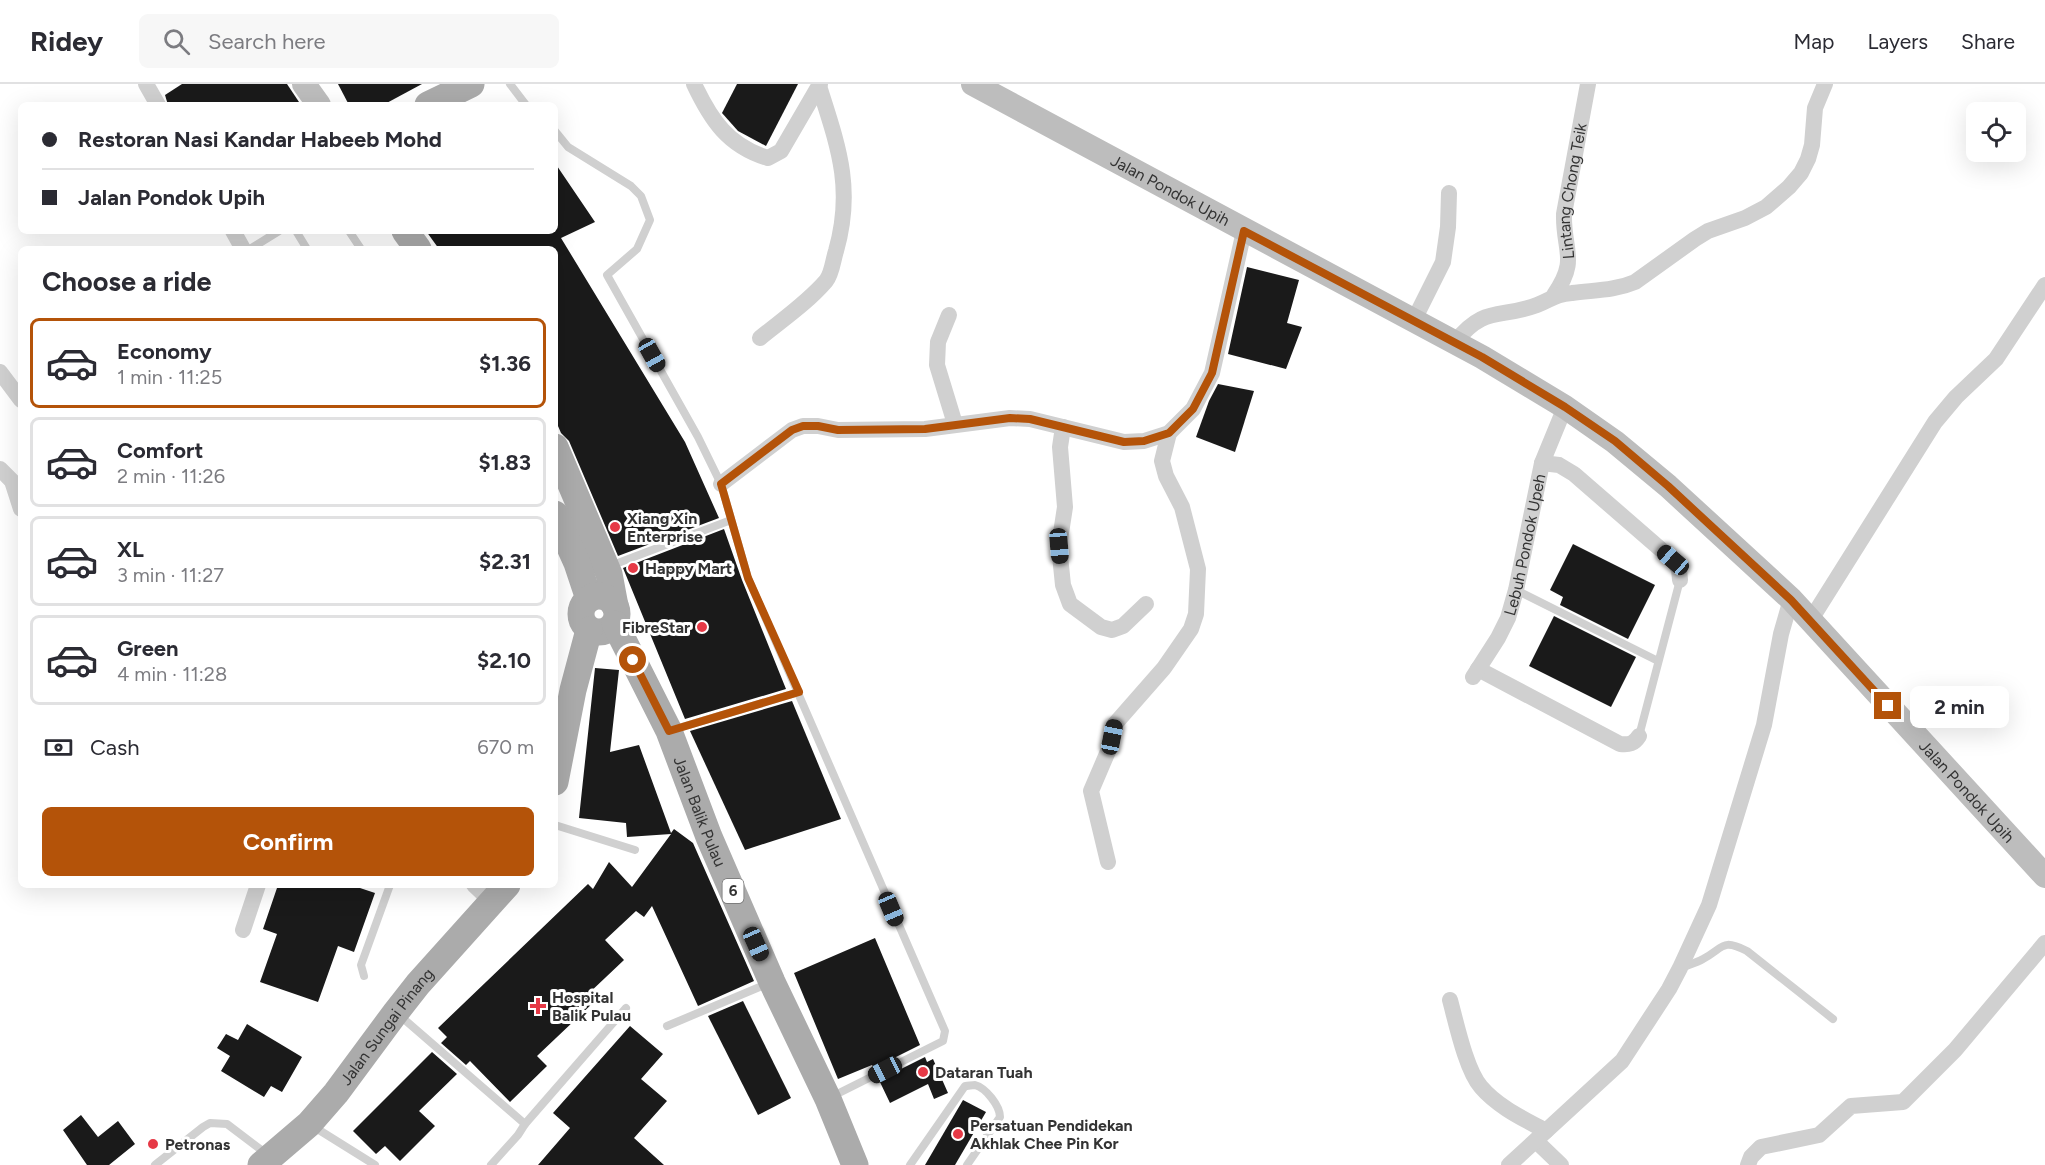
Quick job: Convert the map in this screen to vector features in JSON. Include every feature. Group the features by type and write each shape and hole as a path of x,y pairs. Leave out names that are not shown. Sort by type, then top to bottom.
{"main road":[{"path":"304,84 317,102"},
{"path":"434,102 471,84"},
{"name":"Jalan Pondok Upih","path":"974,84 1413,322 1455,342 1565,407 1615,441 1668,486 1791,600 2045,876"},
{"name":"Jalan Balik Pulau","path":"558,454 606,567 615,615 669,731 709,837 772,982 828,1099 851,1163"},
{"path":"558,521 577,563 589,599"},
{"path":"601,596 612,601 615,615 611,628 600,633 584,626 580,614 589,599 601,596"},
{"path":"558,767 573,690 589,630"},
{"name":"Jalan Sungai Pinang","path":"266,1161 309,1124 336,1094 396,1012 492,891"}],"street":[{"path":"146,84 156,102"},
{"path":"694,84 718,128 750,153 768,158 781,151 820,85"},
{"name":"Lintang Chong Teik","path":"1554,295 1566,275 1569,262 1563,226 1564,214 1588,84"},
{"path":"1455,342 1466,328 1480,318 1537,305 1554,295 1605,291 1635,282 1708,231 1745,218 1766,207 1789,187 1801,173 1808,159 1812,145 1812,121 1825,84"},
{"path":"760,338 828,279 843,226 844,179 837,142 820,85"},
{"path":"1413,322 1443,262 1448,227 1449,193"},
{"path":"721,484 792,430 803,426 838,430 925,429 1010,418 1030,419 1124,442 1144,441 1169,433 1193,409 1212,373 1244,231"},
{"path":"1810,621 1935,422 1956,397 1996,359 2045,285"},
{"path":"949,315 938,342 937,365 955,424"},
{"path":"0,372 18,396"},
{"name":"Lebuh Pondok Upeh","path":"1565,407 1542,463 1516,590 1508,618 1475,673 1620,744 1628,745 1635,742 1639,736"},
{"path":"1062,427 1060,447 1065,507 1059,546 1062,585 1070,604 1101,627 1112,630 1123,626 1146,604"},
{"path":"1108,862 1091,791 1109,749 1114,725 1164,668 1191,628 1196,614 1198,569 1182,507 1166,476 1162,461 1169,433"},
{"path":"1542,463 1559,465 1574,474 1673,560 1679,569 1680,580"},
{"path":"0,469 12,481 18,500"},
{"path":"1509,1165 1622,1061 1680,968 1709,905 1764,725 1781,634 1791,600"},
{"path":"243,930 257,888"},
{"path":"1748,1165 1751,1157 1761,1147 1819,1135 1851,1106 1903,1102 1955,1050 2045,943"},
{"path":"1450,1000 1471,1070 1479,1087 1541,1136 1561,1165"}],"lane":[{"path":"510,84 524,102"},
{"path":"558,134 568,147 626,182 641,196 650,220 642,239 637,249 607,275 698,437 721,484 748,578 945,1031 943,1041 828,1099"},
{"path":"255,246 274,234"},
{"path":"606,567 731,520"},
{"path":"1639,736 1680,580"},
{"path":"1516,590 1658,661"},
{"path":"669,731 799,692"},
{"path":"558,826 634,849"},
{"path":"364,976 361,965 389,888"},
{"path":"1680,968 1701,960 1722,945 1738,947 1747,951 1833,1019"},
{"path":"668,1026 772,982"},
{"path":"491,1165 626,1008"},
{"path":"396,1012 525,1124"},
{"path":"910,1165 965,1086 971,1085 977,1086 987,1094 1000,1113 1000,1117 967,1165"},
{"path":"155,1165 210,1123 227,1124 266,1161"},
{"path":"309,1124 375,1165"}],"building":[{"path":"182,84 287,84 299,102 167,102 165,95"},
{"path":"338,84 422,84 389,102 347,102"},
{"path":"737,84 798,84 766,146 738,131 722,113"},
{"path":"558,167 595,222 561,238 685,442 719,518 618,556 569,441 558,426 558,246 437,246 428,234 558,234"},
{"path":"1247,267 1299,280 1287,323 1302,327 1286,369 1228,354"},
{"path":"1218,384 1254,391 1235,452 1196,437"},
{"path":"724,529 786,689 685,719 623,568"},
{"path":"1573,544 1655,585 1628,639 1560,605 1563,597 1550,590"},
{"path":"1554,616 1636,657 1611,707 1529,666"},
{"path":"595,668 619,670 610,752 639,745 671,833 674,829 693,843 754,981 698,1006 652,906 644,917 636,911 605,940 624,960 587,995 594,1002 537,1056 547,1066 510,1102 470,1061 466,1065 441,1043 447,1037 438,1028 588,884 593,889 609,862 632,887 671,834 627,837 626,823 579,818"},
{"path":"792,701 841,819 745,850 690,731"},
{"path":"277,888 360,888 375,893 354,952 338,946 318,1002 260,982 277,934 263,929"},
{"path":"875,938 920,1045 874,1068 872,1065 838,1079 794,973"},
{"path":"743,1001 791,1098 758,1115 708,1016"},
{"path":"247,1024 302,1057 282,1092 271,1086 264,1097 221,1071 230,1056 217,1048 226,1034 238,1040"},
{"path":"630,1026 663,1054 641,1079 667,1101 634,1138 664,1165 538,1165 570,1128 553,1113"},
{"path":"432,1052 457,1074 419,1111 435,1126 400,1161 385,1146 376,1154 353,1131"},
{"name":"Dataran Tuah","path":"925,1057 927,1062 933,1059 948,1093 934,1099 928,1084 890,1103 879,1080"},
{"name":"Persatuan Pendidekan Akhlak Chee Pin Kor","path":"963,1100 986,1112 955,1165 925,1165"},
{"path":"81,1115 98,1137 118,1121 135,1144 109,1165 87,1165 63,1130"}],"place":[{"name":"Xiang Xin Enterprise","path":"615,527"},
{"name":"Happy Mart","path":"633,568"},
{"name":"FibreStar","path":"702,627"},
{"name":"Hospital Balik Pulau","path":"538,1006"},
{"name":"Dataran Tuah","path":"923,1072"},
{"name":"Persatuan Pendidekan Akhlak Chee Pin Kor","path":"958,1134"},
{"name":"Petronas","path":"153,1144"}],"route":[{"path":"633,660 669,731 799,692 748,578 721,484 792,430 803,426 838,430 925,429 1010,418 1030,419 1124,442 1144,441 1169,433 1193,409 1212,373 1244,231 1507,371 1615,441 1668,486 1791,600 1888,706"}]}
